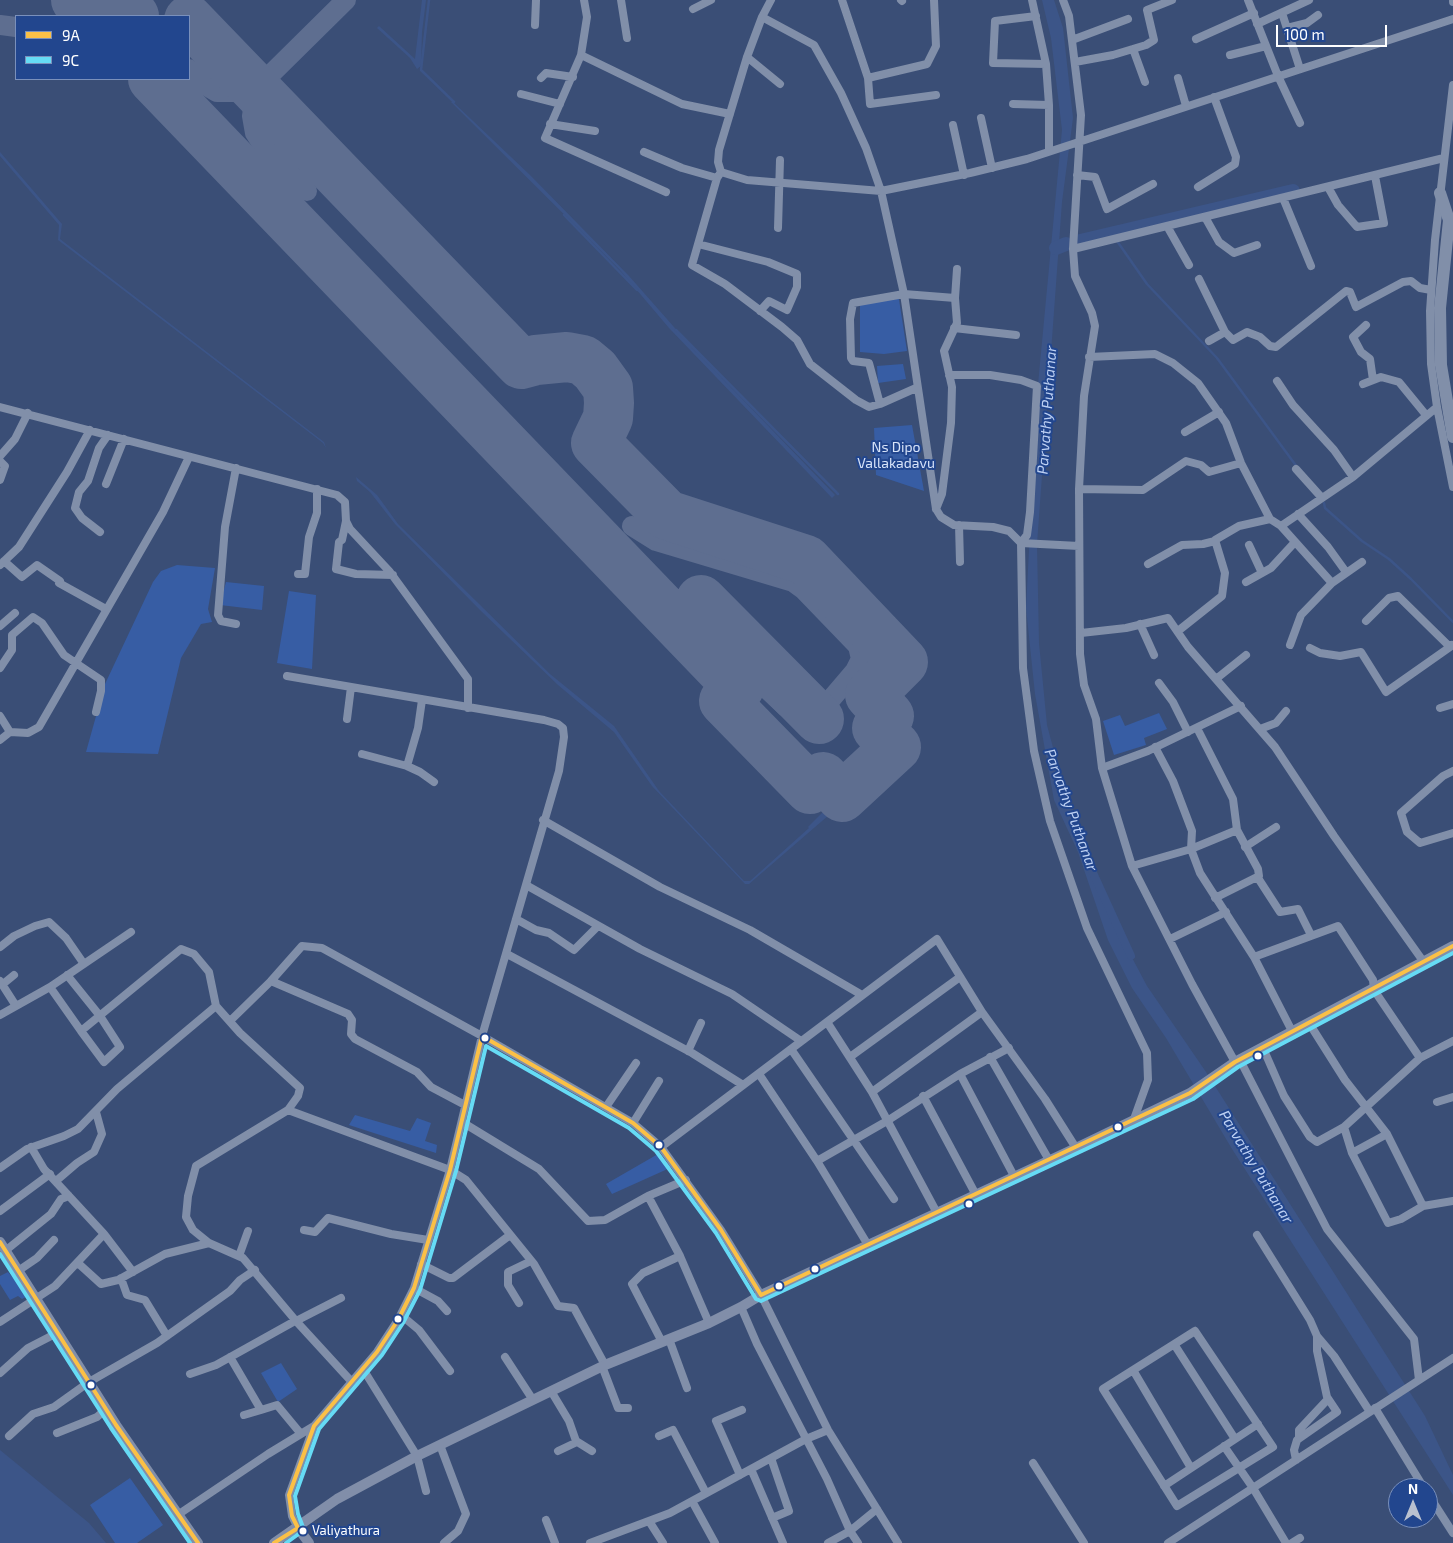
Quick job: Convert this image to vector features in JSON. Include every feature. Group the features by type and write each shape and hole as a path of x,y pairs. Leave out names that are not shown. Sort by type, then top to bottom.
{"highway":[{"path":"1440,193 1449,220 1440,308 1440,327 1443,384 1453,437"}],"main road":[{"path":"274,1543 337,1499 417,1456 604,1366 709,1323 761,1295 1190,1093 1238,1061 1374,990 1453,946"},
{"path":"2,1247 106,1409 198,1543"},
{"path":"298,1528 309,1543"}],"street":[{"path":"535,25 536,0"},
{"path":"584,0 587,18 581,55 545,138 666,192"},
{"path":"621,0 627,38"},
{"path":"693,9 711,0"},
{"path":"771,0 762,17 747,58 719,150 719,175 692,265 725,284 797,340 810,364 842,391 869,407 916,388"},
{"path":"842,0 868,78 870,104 936,95"},
{"path":"868,78 927,64 936,46 934,0"},
{"path":"1032,0 1046,64 1050,105 1049,151"},
{"path":"1063,0 1069,16 1081,116 1073,249 1075,276 1092,313 1095,326 1084,396 1079,489 1080,654 1084,685 1096,719 1102,768 1132,866 1192,984 1238,1061 1327,1229 1414,1339 1416,1382"},
{"path":"1075,62 1134,49 1154,40 1147,10 1172,0"},
{"path":"1248,0 1278,76 1300,123"},
{"path":"1258,24 1309,0"},
{"path":"1196,39 1254,13"},
{"path":"1282,13 1300,69"},
{"path":"1287,28 1307,23 1318,15"},
{"path":"1036,16 995,21 993,63 1046,64"},
{"path":"762,17 814,45 848,108 866,148 881,191 904,294 916,388 936,510 941,517 959,525 993,527 1009,531 1021,543"},
{"path":"1072,40 1128,19"},
{"path":"644,152 682,168 747,180 881,191 964,175 1049,151 1453,19"},
{"path":"1230,55 1266,46"},
{"path":"1134,49 1145,82"},
{"path":"581,55 682,104 730,114"},
{"path":"747,58 780,84"},
{"path":"541,78 546,73 573,77"},
{"path":"1178,78 1186,106"},
{"path":"1453,84 1431,290 1431,364 1437,407 1453,487"},
{"path":"521,94 560,104"},
{"path":"1198,187 1235,164 1236,157 1214,97"},
{"path":"1012,104 1050,105"},
{"path":"980,118 992,168"},
{"path":"550,124 595,131"},
{"path":"953,125 964,175"},
{"path":"1073,249 1444,158"},
{"path":"778,228 780,160"},
{"path":"1077,175 1094,177 1107,209 1153,184"},
{"path":"1328,187 1338,205 1357,227 1384,223 1375,176"},
{"path":"1283,198 1311,266"},
{"path":"1205,217 1219,242 1234,253 1257,246"},
{"path":"1167,226 1189,265"},
{"path":"698,244 768,262 797,274 797,286 787,310 769,301 760,311"},
{"path":"936,510 945,477 951,423 952,388 944,351 957,323 955,298 957,269"},
{"path":"1200,279 1225,332 1233,340 1247,332 1260,337 1270,346 1276,347 1346,291 1350,292 1356,307 1403,282 1411,281 1420,288 1431,290"},
{"path":"853,303 904,294 955,298"},
{"path":"850,295 853,298 850,319 851,358 853,361 869,363 880,404"},
{"path":"1366,325 1353,338 1361,352 1370,359 1373,380"},
{"path":"954,328 1016,336"},
{"path":"1210,341 1225,332"},
{"path":"1089,357 1154,354 1173,363 1198,384 1226,423 1241,463 1270,520 1281,526 1332,583"},
{"path":"950,376 990,375 1021,380 1038,386 1029,520 1027,535 1021,543 1023,668 1034,751 1050,821 1087,928 1147,1053 1148,1080 1134,1119"},
{"path":"1363,384 1381,377 1398,382 1426,415"},
{"path":"1277,381 1293,405 1334,450 1353,477"},
{"path":"0,407 189,458 318,489 342,498 345,502 346,521 342,540 339,542 336,569 356,574 392,575"},
{"path":"1281,526 1353,477 1437,407"},
{"path":"1184,432 1219,412"},
{"path":"0,456 15,439 28,414"},
{"path":"90,430 67,472 19,547 2,563 22,577 37,565 60,581 59,583 106,609"},
{"path":"100,532 82,518 75,508 78,492 88,481 99,448 108,435"},
{"path":"106,484 124,439"},
{"path":"0,740 10,732 28,733 39,727 163,512 189,458"},
{"path":"0,461 5,466 0,480"},
{"path":"1079,489 1142,490 1186,461 1201,465 1209,472 1241,463"},
{"path":"236,468 225,527 218,615 221,621 236,624"},
{"path":"1296,469 1322,498"},
{"path":"298,574 305,574 309,537 317,513 318,489"},
{"path":"1298,514 1346,572"},
{"path":"1148,564 1182,545 1203,544 1215,541 1238,526 1270,520"},
{"path":"346,521 350,529 392,575 468,679 468,708"},
{"path":"959,525 960,562"},
{"path":"1178,631 1222,596 1225,573 1215,541"},
{"path":"1246,582 1271,568 1295,542"},
{"path":"1021,543 1079,546"},
{"path":"1249,545 1262,573"},
{"path":"1290,645 1298,620 1332,583 1362,562"},
{"path":"1310,648 1320,653 1340,656 1361,652 1386,692 1451,646 1398,596 1392,596 1366,621"},
{"path":"14,633 2,624 15,612"},
{"path":"0,668 12,650 14,633 33,617 42,624 64,655 101,680 101,692 96,712"},
{"path":"1081,633 1168,618 1188,647 1260,729 1423,961"},
{"path":"1140,624 1154,655"},
{"path":"1216,679 1246,655"},
{"path":"179,1514 314,1426 378,1352 401,1315 414,1288 450,1170 482,1036 507,954 543,820 559,771 564,738 563,728 558,724 544,720 288,676"},
{"path":"1159,683 1173,702 1188,732"},
{"path":"348,719 351,687"},
{"path":"407,766 418,728 422,700"},
{"path":"1440,708 1453,704"},
{"path":"1102,768 1155,747 1241,706"},
{"path":"1260,729 1276,724 1286,711"},
{"path":"0,716 10,732"},
{"path":"1197,728 1232,799 1236,830 1258,868 1258,878 1280,912 1298,909 1311,935"},
{"path":"1155,747 1173,781 1192,831 1191,849 1200,873 1254,957 1293,1033"},
{"path":"362,754 407,766 434,782"},
{"path":"1453,771 1443,776 1401,813 1407,832 1420,843 1453,833"},
{"path":"543,820 660,887 750,930 862,995"},
{"path":"1246,847 1276,827"},
{"path":"1132,866 1191,849 1236,830"},
{"path":"1215,898 1258,878"},
{"path":"526,885 598,926 732,994 801,1041"},
{"path":"1170,939 1226,912"},
{"path":"516,920 536,930 549,933 574,950 598,926"},
{"path":"0,947 14,936 34,926 49,922 66,938 84,964"},
{"path":"1254,957 1338,926 1373,980 1374,990 1420,1058"},
{"path":"0,1016 50,987 131,932"},
{"path":"661,1147 937,939 982,1012 1009,1048 1076,1148"},
{"path":"230,1020 271,981 302,946 322,948 482,1036 633,1123 661,1147 721,1230 761,1295 828,1430 898,1543"},
{"path":"81,1031 182,949 194,954 209,972 216,1006 300,1088 298,1096 288,1110 196,1166 188,1196 186,1217 193,1230 208,1243 239,1256 255,1270 296,1321 351,1381"},
{"path":"507,954 688,1051 743,1086"},
{"path":"14,975 2,982 16,1006"},
{"path":"50,987 104,1062 120,1048 100,1016 67,975"},
{"path":"850,1057 960,978"},
{"path":"271,981 348,1014 352,1020 351,1034 355,1040 417,1072 428,1085 465,1104"},
{"path":"0,1168 31,1147 64,1136 78,1129 117,1089 216,1006"},
{"path":"872,1092 982,1012"},
{"path":"827,1022 872,1092 937,1213"},
{"path":"688,1051 701,1023"},
{"path":"1309,1023 1344,1080 1387,1134 1423,1206"},
{"path":"1262,1048 1284,1096 1310,1137 1320,1141 1344,1127 1420,1058 1453,1041"},
{"path":"817,1161 887,1122 923,1096 960,1074 1009,1048"},
{"path":"791,1049 894,1199"},
{"path":"990,1057 1049,1160"},
{"path":"606,1107 636,1063"},
{"path":"759,1074 817,1161 868,1245"},
{"path":"960,1074 1014,1176"},
{"path":"633,1123 659,1081"},
{"path":"923,1096 976,1195"},
{"path":"1437,1102 1453,1097"},
{"path":"288,1110 450,1170 466,1180 531,1261 558,1306 574,1308 604,1366 618,1408 628,1408"},
{"path":"56,1182 77,1163 94,1152 102,1134 96,1112"},
{"path":"462,1122 539,1169 588,1221 605,1220 648,1196 686,1180"},
{"path":"1344,1127 1352,1153 1388,1223 1401,1219 1423,1206 1453,1201"},
{"path":"1352,1153 1387,1134"},
{"path":"31,1147 39,1163 104,1234 133,1272"},
{"path":"0,1211 50,1174"},
{"path":"2,1247 51,1214 61,1199 69,1196"},
{"path":"648,1196 680,1256 709,1323"},
{"path":"304,1230 315,1232 328,1218 391,1234 428,1240"},
{"path":"239,1256 248,1231"},
{"path":"0,1322 55,1286 78,1264 104,1234"},
{"path":"421,1264 449,1278 453,1278 510,1235"},
{"path":"1258,1235 1310,1320 1317,1336 1334,1356 1417,1478"},
{"path":"18,1271 36,1258 54,1240"},
{"path":"78,1264 101,1284 121,1278 165,1254 208,1243"},
{"path":"680,1256 643,1274 632,1284 665,1341 687,1388"},
{"path":"518,1303 508,1285 508,1272 531,1261"},
{"path":"9,1436 33,1414 54,1407 89,1382 167,1336 230,1291 240,1280 255,1270"},
{"path":"121,1278 126,1295 145,1300 167,1336"},
{"path":"414,1288 438,1301 447,1311"},
{"path":"190,1374 230,1358 341,1298"},
{"path":"741,1307 757,1344 806,1439 850,1531 858,1543"},
{"path":"401,1315 419,1330 450,1371"},
{"path":"1195,1331 1273,1447 1177,1506 1103,1389 1174,1344 1195,1331"},
{"path":"0,1373 28,1348 57,1333"},
{"path":"1298,1438 1337,1412 1328,1398 1317,1351 1317,1336"},
{"path":"1174,1344 1235,1439"},
{"path":"230,1358 261,1410"},
{"path":"505,1358 534,1400"},
{"path":"1168,1543 1453,1359"},
{"path":"363,1369 417,1456 426,1492"},
{"path":"1133,1370 1191,1468"},
{"path":"552,1391 569,1421 577,1442 592,1451"},
{"path":"1296,1460 1294,1450 1299,1430 1328,1398"},
{"path":"244,1415 278,1405 301,1434"},
{"path":"57,1434 97,1417 106,1409"},
{"path":"740,1475 716,1421 742,1410"},
{"path":"1164,1486 1258,1424"},
{"path":"298,1528 292,1516 289,1495 314,1426"},
{"path":"659,1436 673,1430 706,1494"},
{"path":"590,1543 649,1521 692,1501 806,1439 828,1430"},
{"path":"558,1451 577,1442"},
{"path":"440,1445 466,1514 458,1531 444,1543"},
{"path":"1224,1446 1253,1488 1286,1543"},
{"path":"771,1458 789,1510 772,1518"},
{"path":"1033,1463 1084,1543"},
{"path":"751,1469 783,1543"},
{"path":"692,1501 715,1543"},
{"path":"828,1543 850,1531 877,1509"},
{"path":"1438,1510 1453,1533"},
{"path":"546,1520 555,1543"},
{"path":"649,1521 663,1543"},
{"path":"1292,1543 1300,1538"}],"green space":[{"path":"898,293 907,351 884,354 860,352 860,300"},
{"path":"903,364 906,379 878,383 877,366"},
{"name":"Ns Dipo Vallakadavu","path":"912,425 924,491 876,475 874,428"},
{"path":"177,565 215,568 208,609 212,622 201,624 181,658 158,754 86,752 105,684 153,582 161,571"},
{"path":"226,582 264,586 262,610 220,605"},
{"path":"289,591 316,595 312,669 277,663"},
{"path":"1159,713 1167,729 1144,738 1146,745 1114,755 1103,721 1120,715 1125,726"},
{"path":"355,1115 410,1131 417,1118 431,1123 425,1141 437,1145 436,1153 349,1125"},
{"path":"658,1154 672,1167 612,1194 606,1184"},
{"path":"8,1272 28,1296 22,1299 18,1296 10,1300 0,1284 0,1276"},
{"path":"281,1363 297,1389 278,1402 261,1373"},
{"path":"130,1478 163,1525 137,1543 115,1543 90,1505"}],"water":[{"path":"422,0 426,0 422,32 421,66 417,69 410,58 377,28 379,26 415,59"},
{"path":"1042,0 1054,0 1063,28 1073,118 1062,202 1037,544 1039,643 1047,725 1076,834 1110,916 1147,986 1206,1072 1425,1416 1453,1475 1453,1495 1232,1149 1166,1038 1132,988 1108,940 1078,852 1054,800 1035,694 1026,608 1037,395 1062,130 1051,38"},
{"path":"451,102 530,175 629,276 689,344 835,495 832,498 669,328 619,269"},
{"path":"0,152 62,224 60,239 324,442 326,448 323,443 58,240 59,225 0,156"},
{"path":"356,477 377,495 398,524 550,674 614,726 659,791 744,881 750,881 809,828 825,810 829,815 749,884 745,884 652,786 614,732 558,685 481,611 395,524 370,492 357,481"},
{"path":"0,1450 89,1523 106,1543 0,1543"}],"waterway":[{"path":"429,0 421,70 454,102"},
{"path":"1076,242 1293,191"},
{"path":"564,215 637,290"},
{"path":"1117,241 1147,284 1217,358 1297,467"},
{"path":"1056,248 1066,244"},
{"path":"676,330 838,494"},
{"path":"1324,503 1325,508 1362,541 1389,559 1411,579 1453,622"},
{"name":"Parvathy Puthanar","path":"1068,808 1089,864 1131,956"}],"taxiway":[{"path":"118,0 120,15"},
{"path":"190,70 205,85 217,92 234,92 252,87 269,76 346,0"},
{"path":"0,25 15,27"},
{"path":"268,78 258,91 254,103 252,116 255,133 262,144 307,191"},
{"path":"632,526 656,541 793,582 804,590 858,646 861,659 855,671 826,705 812,715 801,715 786,707 769,691 732,629"}],"runway":[{"path":"76,0 91,15"},
{"path":"119,0 133,15"},
{"path":"154,80 739,688 724,701 810,789 823,777 842,797 896,747 877,728 889,716 870,695 903,662 806,560 667,515 596,443 608,418 609,403 608,388 595,370 583,360 567,357 536,360 521,364 190,21"},
{"path":"701,600 819,719"}],"transit line":[{"name":"9A","path":"274,1543 298,1528 292,1516 289,1495 314,1426 377,1352 398,1320 414,1288 450,1170 482,1036 633,1123 661,1147 721,1230 761,1295 1190,1093 1235,1062 1453,946"},
{"name":"9C","path":"286,1543 304,1530 298,1514 295,1496 319,1429 382,1355 403,1323 420,1290 456,1171 486,1046 629,1128 656,1151 716,1233 756,1299 761,1301 1193,1099 1238,1067 1453,953"},
{"name":"9A","path":"0,1242 116,1425 198,1543"},
{"name":"9C","path":"0,1254 111,1428 190,1543"}],"place":[{"name":"Valiyathura","path":"303,1531"}]}
